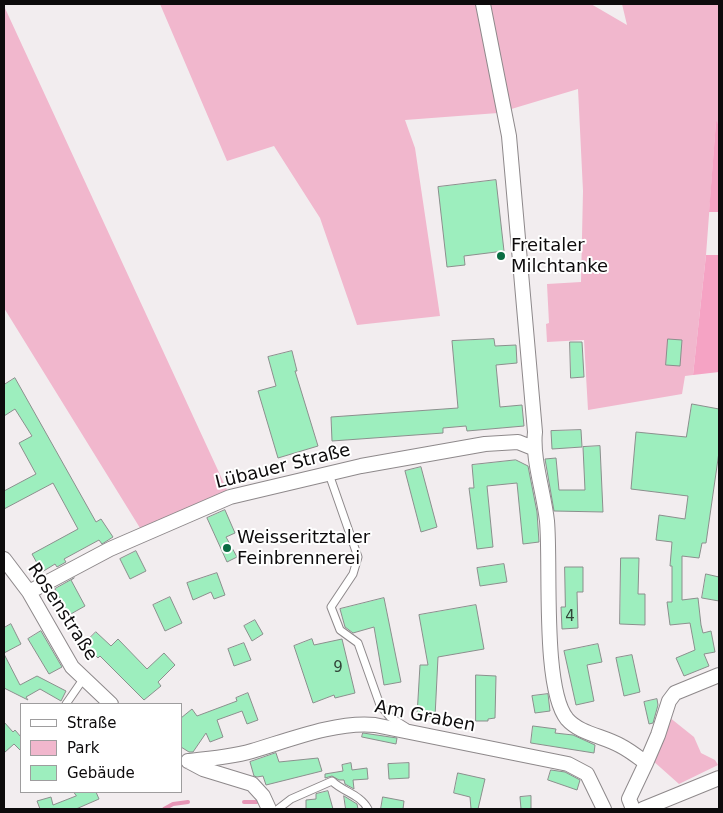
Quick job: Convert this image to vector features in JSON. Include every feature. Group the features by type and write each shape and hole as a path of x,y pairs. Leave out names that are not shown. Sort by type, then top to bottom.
{"street":[{"path":"483,4 509,136 535,432 533,448 541,477 547,523 553,680 560,707 572,724 621,746 646,763"},
{"name":"Lübauer Straße","path":"29,592 110,549 230,497 329,474 485,444 518,442 533,448"},
{"name":"Rosenstraße","path":"4,559 29,592 72,666 110,703"},
{"path":"633,809 630,799 658,735 669,701 675,694 719,675"},
{"name":"Am Graben","path":"184,759 231,756 303,735 362,724 568,764 587,774 604,809"},
{"path":"184,759 203,769 252,784 263,796 269,809"},
{"path":"652,808 719,778"}],"lane":[{"path":"329,474 358,557 353,574 332,607 340,630 358,643 380,705 390,717 417,735"},
{"path":"67,703 84,678"},
{"path":"278,809 291,799 332,781 338,788 350,792 360,799 368,809"}],"green space":[{"path":"160,4 591,4 627,25 622,4 719,4 719,125 716,122 706,255 693,375 685,376 682,394 588,410 584,340 547,342 546,324 549,323 547,284 581,282 583,191 578,89 498,113 405,120 415,148 440,316 357,325 320,218 274,146 227,161"},
{"path":"4,6 228,492 140,528 4,308"},
{"path":"669,717 694,737 701,753 715,760 718,765 679,784 652,760"}],"shaded area":[{"path":"716,121 719,125 719,212 709,212"},
{"path":"706,255 719,255 719,372 693,375"}],"building":[{"path":"496,180 504,251 464,256 465,265 447,267 438,187"},
{"path":"494,339 495,346 516,345 517,363 496,365 500,407 522,405 524,426 467,431 466,426 443,428 443,433 332,441 331,417 458,408 452,341"},
{"path":"668,339 682,340 680,366 666,365"},
{"path":"570,342 582,342 584,377 571,378"},
{"path":"292,351 297,371 295,371 318,446 278,458 258,391 276,386 268,357"},
{"path":"15,378 96,522 101,519 113,537 102,544 99,540 64,559 66,562 57,567 55,564 42,572 32,554 78,529 53,483 4,509 4,491 36,474 19,443 32,436 15,409 4,416 4,385"},
{"path":"692,404 719,409 719,452 706,543 702,543 699,558 682,556 682,600 698,598 703,633 711,631 715,652 704,654 709,666 684,676 676,658 695,650 690,623 670,625 667,602 672,602 672,566 670,566 672,542 656,540 659,515 685,519 688,496 631,489 636,432 686,437"},
{"path":"581,430 582,447 552,449 551,431"},
{"path":"600,446 603,512 554,511 545,459 556,458 559,490 585,490 583,447"},
{"path":"516,460 528,466 537,512 539,542 523,544 517,483 487,486 493,547 477,549 469,488 474,488 472,465"},
{"path":"421,467 437,527 421,532 405,471"},
{"path":"225,510 235,533 226,537 237,557 227,562 207,518"},
{"path":"136,551 146,571 130,579 120,559"},
{"path":"621,558 639,558 638,594 645,594 645,625 620,624"},
{"path":"504,564 507,582 480,586 477,568"},
{"path":"565,567 583,567 583,592 577,592 578,628 562,629 561,607 565,607"},
{"path":"217,573 225,595 214,599 211,592 193,600 187,583"},
{"path":"706,574 719,577 719,601 702,598"},
{"path":"74,578 71,580 85,606 69,615 55,589"},
{"path":"170,597 182,623 165,631 153,605"},
{"path":"384,598 401,682 384,685 374,627 353,633 345,627 340,609"},
{"path":"476,605 484,649 438,657 435,717 417,716 420,665 428,665 419,615"},
{"path":"255,620 263,634 252,641 244,626"},
{"path":"11,624 21,644 4,653 4,628"},
{"path":"41,631 62,667 49,674 28,639"},
{"path":"96,632 111,646 118,639 147,669 164,653 175,665 158,682 161,686 144,700 100,656 98,658 84,644"},
{"path":"312,639 314,645 342,639 355,693 335,698 334,695 313,703 294,646"},
{"path":"244,643 251,660 234,666 228,649"},
{"path":"598,644 602,662 587,665 594,701 576,705 564,651"},
{"path":"4,654 20,685 37,676 66,691 61,701 40,689 26,697 28,700 4,688"},
{"path":"632,655 640,692 624,696 616,658"},
{"path":"476,675 496,676 495,718 488,719 488,721 476,721"},
{"path":"248,693 258,720 247,724 242,711 217,720 223,737 210,742 206,733 193,752 182,748 182,717 192,709 197,716 237,701 236,698"},
{"path":"548,694 550,711 535,713 532,696"},
{"path":"657,699 658,705 653,723 649,724 644,702"},
{"path":"4,722 13,732 15,730 20,736 20,750 14,744 4,753"},
{"path":"533,726 556,729 555,733 573,735 595,745 594,753 531,743"},
{"path":"363,733 397,738 396,744 362,737"},
{"path":"276,753 279,762 318,758 322,771 266,785 263,776 254,776 250,762"},
{"path":"351,763 352,770 367,768 368,779 353,780 354,789 345,784 344,780 339,780 332,776 325,778 325,774 343,771 342,765"},
{"path":"409,763 409,778 389,779 388,764"},
{"path":"551,770 565,772 580,780 577,790 548,780"},
{"path":"458,773 485,779 478,809 471,809 470,797 454,793"},
{"path":"328,791 333,809 306,809 306,800 316,799 316,794"},
{"path":"74,793 96,793 99,799 76,809 40,809 37,801 51,797 53,805 76,796"},
{"path":"344,796 357,804 358,809 346,809"},
{"path":"531,796 531,809 521,809 520,797"},
{"path":"383,797 404,801 403,809 381,809"}],"waterway":[{"path":"164,809 173,804 188,802"},
{"path":"244,802 257,802"}],"place":[{"name":"Freitaler Milchtanke","path":"501,256"},
{"name":"Weisseritztaler Feinbrennerei","path":"227,548"}]}
